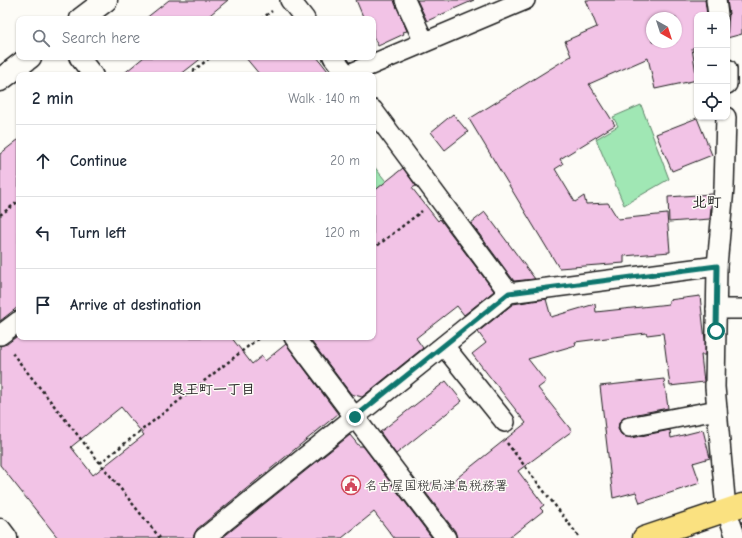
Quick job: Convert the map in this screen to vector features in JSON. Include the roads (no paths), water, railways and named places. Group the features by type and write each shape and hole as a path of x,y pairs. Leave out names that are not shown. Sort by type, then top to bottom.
{"main road":[{"path":"644,538 734,507"}],"street":[{"path":"85,16 106,0"},
{"path":"290,0 303,16"},
{"path":"405,0 424,42"},
{"path":"354,72 525,0"},
{"path":"716,0 718,12"},
{"path":"0,80 26,60"},
{"path":"81,60 91,72"},
{"path":"336,60 345,72"},
{"path":"376,114 509,293"},
{"path":"726,120 724,188 717,266 715,387 717,410 734,507 736,538"},
{"path":"204,538 509,293 717,266"},
{"path":"716,309 742,309"},
{"path":"5,343 16,326"},
{"path":"296,340 446,538"},
{"path":"444,346 504,422"},
{"path":"629,427 717,410"},
{"path":"0,530 6,538"}],"place":[{"name":"名古屋国税局津島税務署","path":"351,485"}],"district":[{"name":"北町","path":"707,202"},
{"name":"良王町一丁目","path":"213,389"}]}
